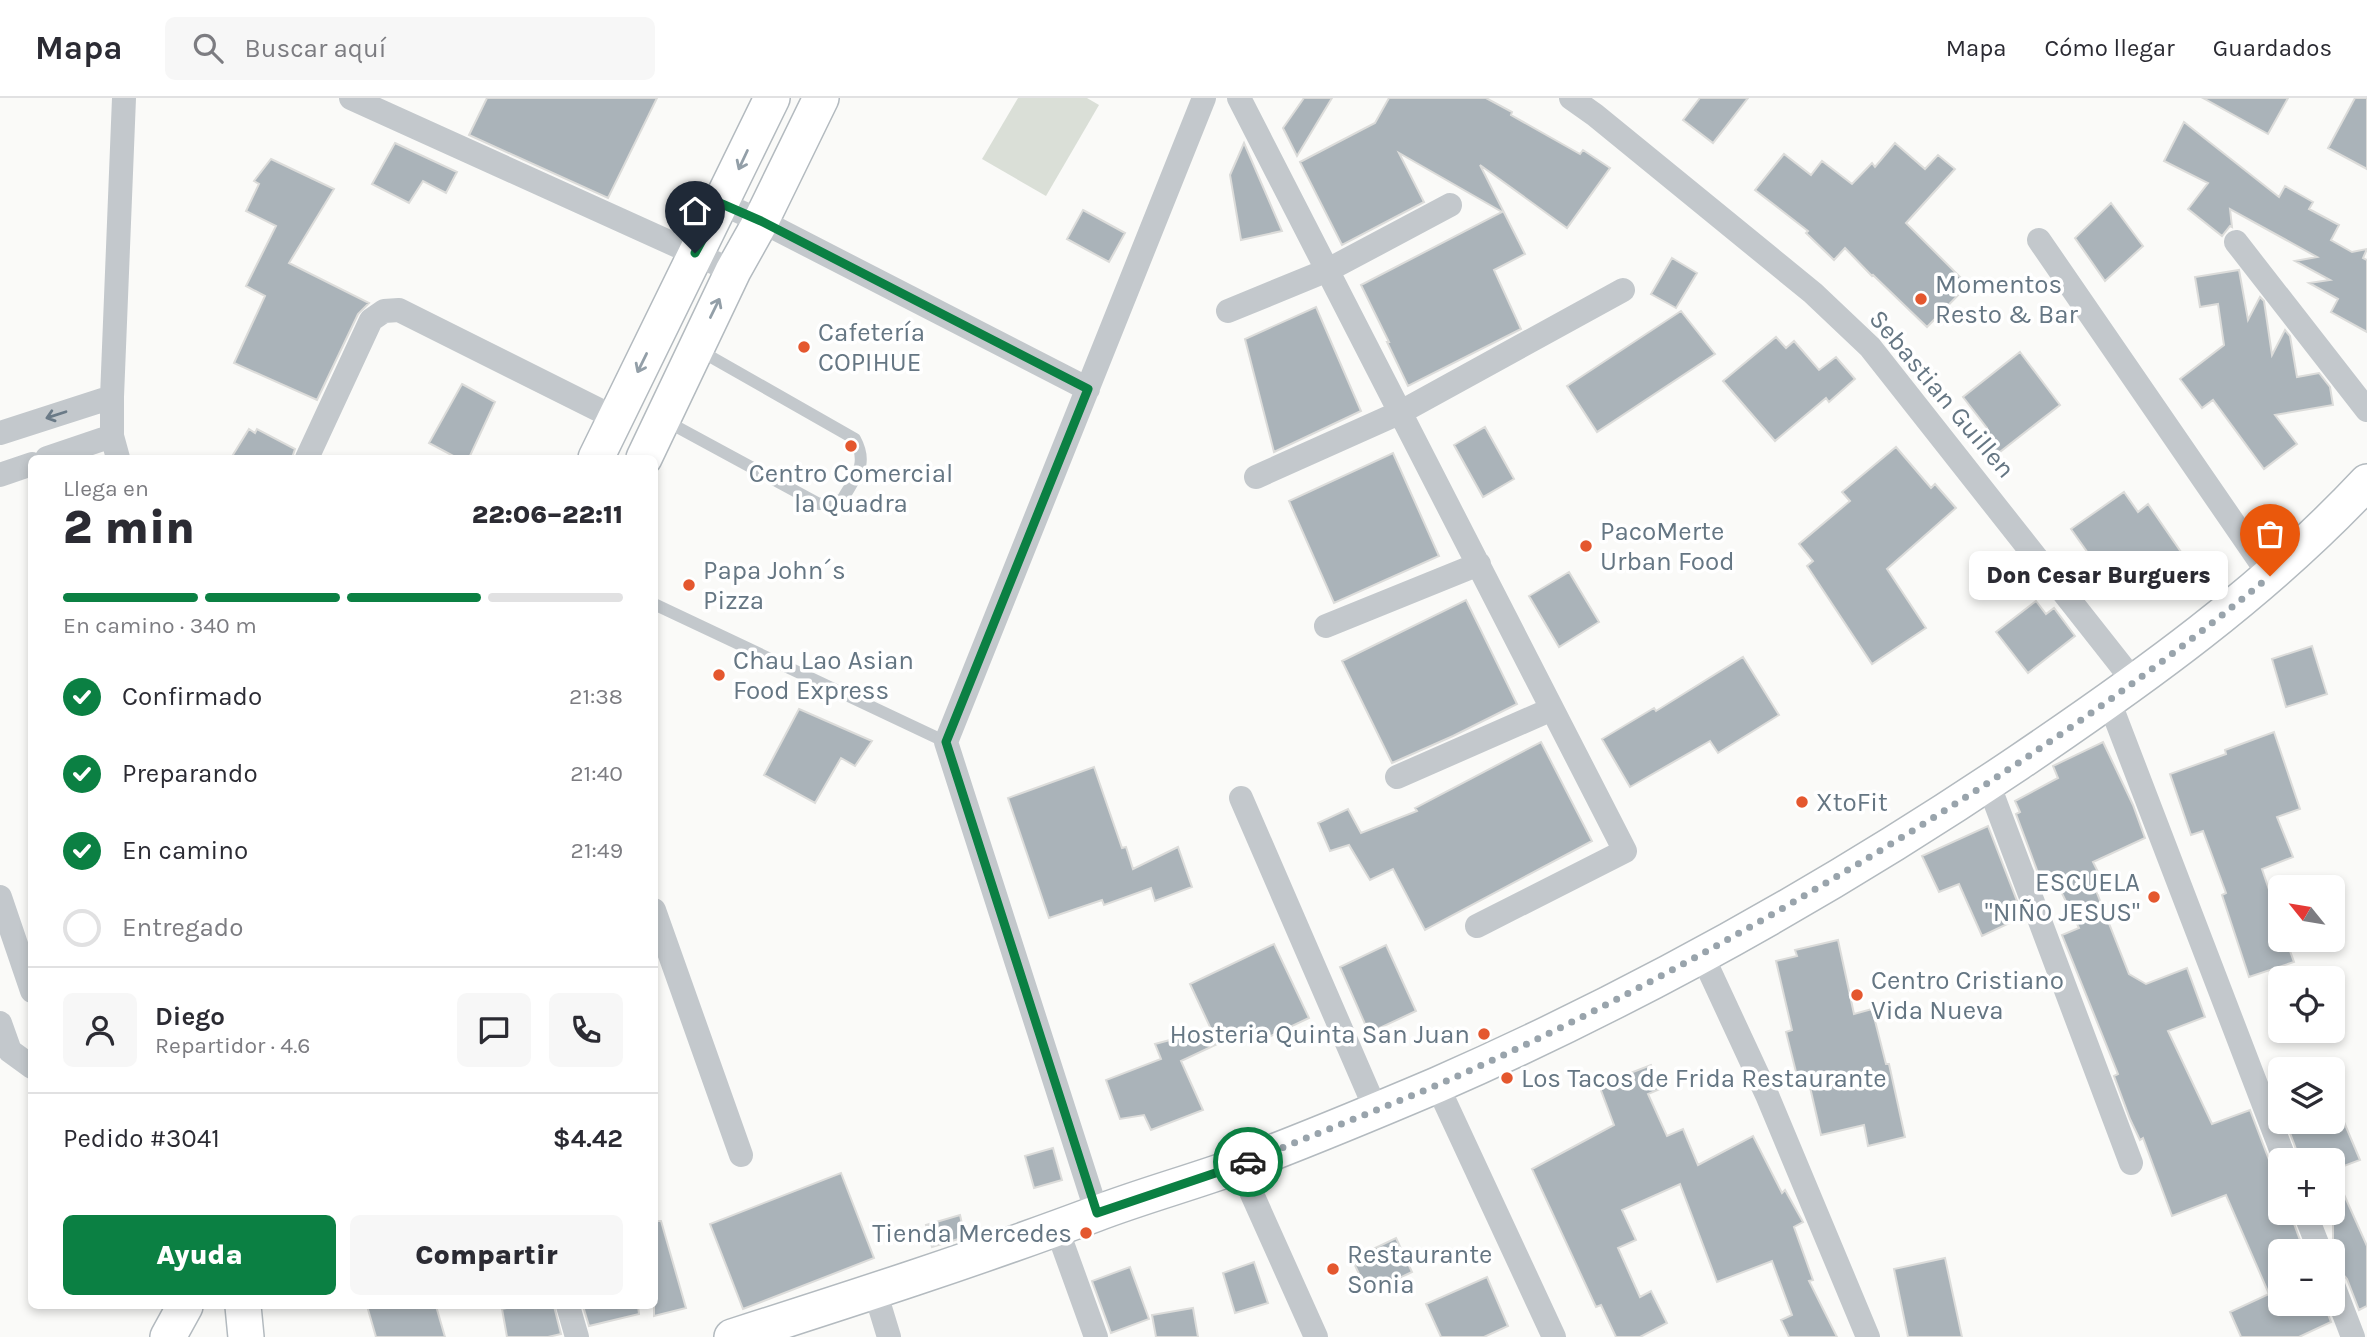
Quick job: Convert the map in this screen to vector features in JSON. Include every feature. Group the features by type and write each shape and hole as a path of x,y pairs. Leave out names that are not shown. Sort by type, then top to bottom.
{"street":[{"path":"66,455 115,447 112,397 124,98"},
{"path":"351,98 733,271"},
{"path":"597,455 772,98"},
{"path":"645,455 733,271 761,221 821,98"},
{"path":"1097,1213 946,742 1204,98"},
{"path":"1239,98 1625,851 1478,926"},
{"name":"Sebastian Guillen","path":"1571,98 1813,293 1870,347 2122,692 2281,1148"},
{"path":"722,204 761,221 1088,389"},
{"path":"1228,311 1328,270 1450,205"},
{"path":"2039,240 2270,576"},
{"path":"2236,242 2367,410"},
{"path":"1256,477 1401,412 1623,290"},
{"path":"308,455 371,320 384,311 399,310 615,418"},
{"path":"0,433 112,397"},
{"path":"0,475 28,465"},
{"path":"732,1337 875,1291 1239,1165 1437,1085 1611,1002 1702,955 1902,838 2122,692 2209,627 2270,576 2322,530 2367,483"},
{"path":"1326,626 1479,564"},
{"path":"1396,777 1552,709"},
{"path":"1987,783 2132,1163"},
{"path":"1241,798 1376,1110"},
{"path":"0,897 28,979"},
{"path":"658,921 741,1155"},
{"path":"1702,955 1767,1095 1868,1337"},
{"path":"0,1023 10,1051 28,1064"},
{"path":"1437,1085 1554,1337"},
{"path":"1239,1165 1316,1337"},
{"path":"1057,1229 1097,1337"},
{"path":"875,1291 889,1337"},
{"path":"168,1337 183,1309"},
{"path":"243,1309 246,1337"},
{"path":"569,1309 577,1337"},
{"path":"2345,1316 2353,1337"}],"lane":[{"path":"662,419 819,504 842,500 861,467 861,449 855,439 696,349"},
{"path":"658,606 946,742"}],"shaded area":[{"path":"1018,98 1087,98 1099,105 1046,196 982,159"}],"building":[{"path":"487,98 657,98 608,198 469,135"},
{"path":"1304,98 1332,98 1297,156 1283,128"},
{"path":"1389,98 1486,98 1580,154 1583,150 1610,168 1567,228 1480,165 1525,254 1494,270 1521,329 1408,386 1361,285 1502,212 1399,153 1424,202 1342,245 1300,162 1375,123"},
{"path":"1700,98 1748,98 1713,143 1683,120"},
{"path":"2203,98 2288,98 2268,134"},
{"path":"2355,98 2367,98 2367,169 2328,148"},
{"path":"2184,122 2279,197 2285,186 2313,202 2309,209 2339,225 2331,240 2352,252 2367,249 2363,258 2367,260 2367,332 2331,312 2338,299 2309,283 2330,280 2295,261 2317,257 2230,209 2232,227 2222,236 2188,209 2208,183 2164,161"},
{"path":"395,143 457,172 446,193 423,181 409,203 372,184"},
{"path":"1244,143 1282,231 1241,240 1230,175"},
{"path":"1895,143 1925,169 1938,155 1955,169 1906,223 1968,285 1927,327 1845,248 1834,260 1806,233 1808,231 1755,190 1784,154 1811,175 1822,161 1852,184 1872,163 1875,167"},
{"path":"271,159 334,189 289,263 369,303 358,314 317,400 234,363 265,296 246,286 276,226 246,211 259,184 254,181"},
{"path":"2111,203 2143,246 2105,281 2075,238"},
{"path":"1083,210 1125,233 1109,262 1067,239"},
{"path":"1672,258 1697,273 1676,308 1651,294"},
{"path":"2239,270 2248,320 2260,297 2264,301 2272,355 2285,330 2290,336 2297,377 2319,373 2330,387 2333,405 2275,415 2297,444 2264,469 2213,400 2202,408 2180,379 2224,345 2218,304 2200,307 2195,277"},
{"path":"1316,307 1361,411 1274,452 1245,339"},
{"path":"1681,311 1715,354 1597,432 1567,386"},
{"path":"1776,337 1786,348 1794,341 1819,370 1836,357 1855,379 1829,402 1826,398 1775,441 1723,381"},
{"path":"2020,352 2060,405 1996,455 1979,434 1987,428 1963,397"},
{"path":"462,384 495,402 470,455 451,455 429,443"},
{"path":"1485,427 1514,479 1483,497 1454,445"},
{"path":"249,429 255,433 257,429 295,449 293,455 233,455"},
{"path":"1896,447 1931,488 1935,484 1956,508 1887,569 1926,628 1872,664 1807,566 1813,561 1799,544 1850,501 1842,492"},
{"path":"1393,453 1439,556 1334,603 1289,501"},
{"path":"2124,492 2138,512 2148,504 2190,565 2146,595 2135,580 2117,594 2071,529"},
{"path":"1569,572 1599,622 1559,647 1529,596"},
{"path":"1466,600 1517,704 1392,763 1342,661"},
{"path":"2036,601 2046,614 2054,608 2075,636 2028,673 1996,632"},
{"path":"2312,646 2327,694 2286,707 2272,659"},
{"path":"1743,657 1779,715 1718,753 1710,741 1630,787 1602,739 1654,708 1656,711"},
{"path":"799,709 872,741 855,766 841,758 815,803 764,775"},
{"path":"2274,732 2300,809 2277,817 2293,857 2262,869 2268,887 2268,952 2290,952 2294,962 2282,966 2268,966 2268,971 2249,977 2222,895 2226,893 2203,831 2191,835 2170,774 2226,754 2225,750"},
{"path":"1541,742 1592,841 1425,930 1393,869 1370,880 1349,845 1330,851 1318,823 1348,809 1361,833 1417,811 1415,808"},
{"path":"2103,742 2133,805 2145,838 2093,862 2104,884 2095,888 2129,974 2146,984 2187,968 2205,1017 2168,1031 2212,1124 2250,1110 2268,1157 2268,1225 2294,1225 2300,1239 2268,1239 2268,1292 2226,1195 2172,1216 2143,1138 2140,1140 2130,1119 2114,1076 2118,1074 2062,935 2079,928 2057,883 2044,889 2016,814 2020,812 2015,801 2058,778 2053,766"},
{"path":"1094,767 1122,848 1126,847 1133,869 1178,847 1192,887 1155,901 1151,888 1104,905 1102,900 1049,918 1008,798"},
{"path":"1988,826 2017,901 2011,904 2018,919 1982,936 1959,884 1939,892 1922,856"},
{"path":"1838,940 1854,1014 1872,1009 1886,1064 1889,1064 1905,1137 1868,1146 1864,1125 1821,1135 1807,1074 1797,1076 1786,1032 1792,1030 1776,961 1797,956 1795,950"},
{"path":"1274,944 1309,1018 1256,1043 1249,1029 1181,1061 1203,1110 1151,1130 1144,1115 1120,1119 1106,1080 1161,1059 1155,1044 1211,1029 1190,984"},
{"path":"1386,945 1416,1011 1369,1033 1340,967"},
{"path":"1651,1065 1660,1089 1648,1094 1667,1136 1683,1129 1698,1165 1753,1136 1782,1193 1785,1190 1803,1222 1794,1227 1813,1280 1809,1281 1837,1337 1789,1337 1781,1320 1792,1315 1772,1261 1717,1282 1680,1184 1622,1210 1636,1240 1618,1248 1640,1297 1651,1291 1667,1323 1640,1337 1616,1337 1601,1305 1596,1307 1532,1169 1614,1125 1599,1085"},
{"path":"2345,1124 2360,1160 2345,1166 2345,1148 2296,1148 2290,1134 2345,1134"},
{"path":"1053,1148 1062,1180 1034,1188 1025,1156"},
{"path":"841,1173 874,1258 743,1309 710,1224"},
{"path":"2345,1197 2367,1246 2367,1306 2359,1310 2345,1277 2345,1239 2333,1239 2333,1225 2345,1225"},
{"path":"960,1215 965,1237 932,1247 926,1225"},
{"path":"658,1221 661,1221 686,1308 654,1316 654,1309 658,1309"},
{"path":"1396,1238 1412,1272 1368,1293 1352,1259"},
{"path":"1945,1258 1962,1337 1908,1337 1894,1269"},
{"path":"1254,1262 1268,1303 1235,1313 1223,1273"},
{"path":"1130,1267 1149,1319 1111,1333 1092,1281"},
{"path":"1487,1277 1508,1326 1484,1337 1441,1337 1426,1304"},
{"path":"2268,1294 2268,1316 2329,1316 2331,1322 2299,1337 2241,1337 2230,1312"},
{"path":"1193,1308 1198,1337 1156,1337 1152,1315"},
{"path":"368,1309 437,1309 445,1337 376,1337"},
{"path":"502,1309 555,1309 561,1334 548,1337 507,1337"},
{"path":"584,1309 638,1309 639,1314 589,1326"}],"way so far":[{"path":"1248,1162 1437,1085 1532,1041 1623,997 1741,933 1902,838 2109,701 2209,627 2270,576"}],"place":[{"name":"Momentos Resto & Bar","path":"1921,299"},
{"name":"Cafetería COPIHUE","path":"804,347"},
{"name":"Centro Comercial la Quadra","path":"851,446"},
{"name":"PacoMerte Urban Food","path":"1586,546"},
{"name":"Don Cesar Burguers","path":"2270,576"},
{"name":"Papa John´s Pizza","path":"689,585"},
{"name":"Chau Lao Asian Food Express","path":"719,675"},
{"name":"XtoFit","path":"1802,802"},
{"name":"ESCUELA \"NIÑO JESUS\"","path":"2154,897"},
{"name":"Centro Cristiano Vida Nueva","path":"1857,995"},
{"name":"Hosteria Quinta San Juan","path":"1484,1034"},
{"name":"Los Tacos de Frida Restaurante","path":"1507,1078"},
{"name":"Tienda Mercedes","path":"1086,1233"},
{"name":"Restaurante Sonia","path":"1333,1269"}],"route":[{"path":"695,253 722,204 761,221 1088,389 946,742 1097,1213 1248,1162"}]}
